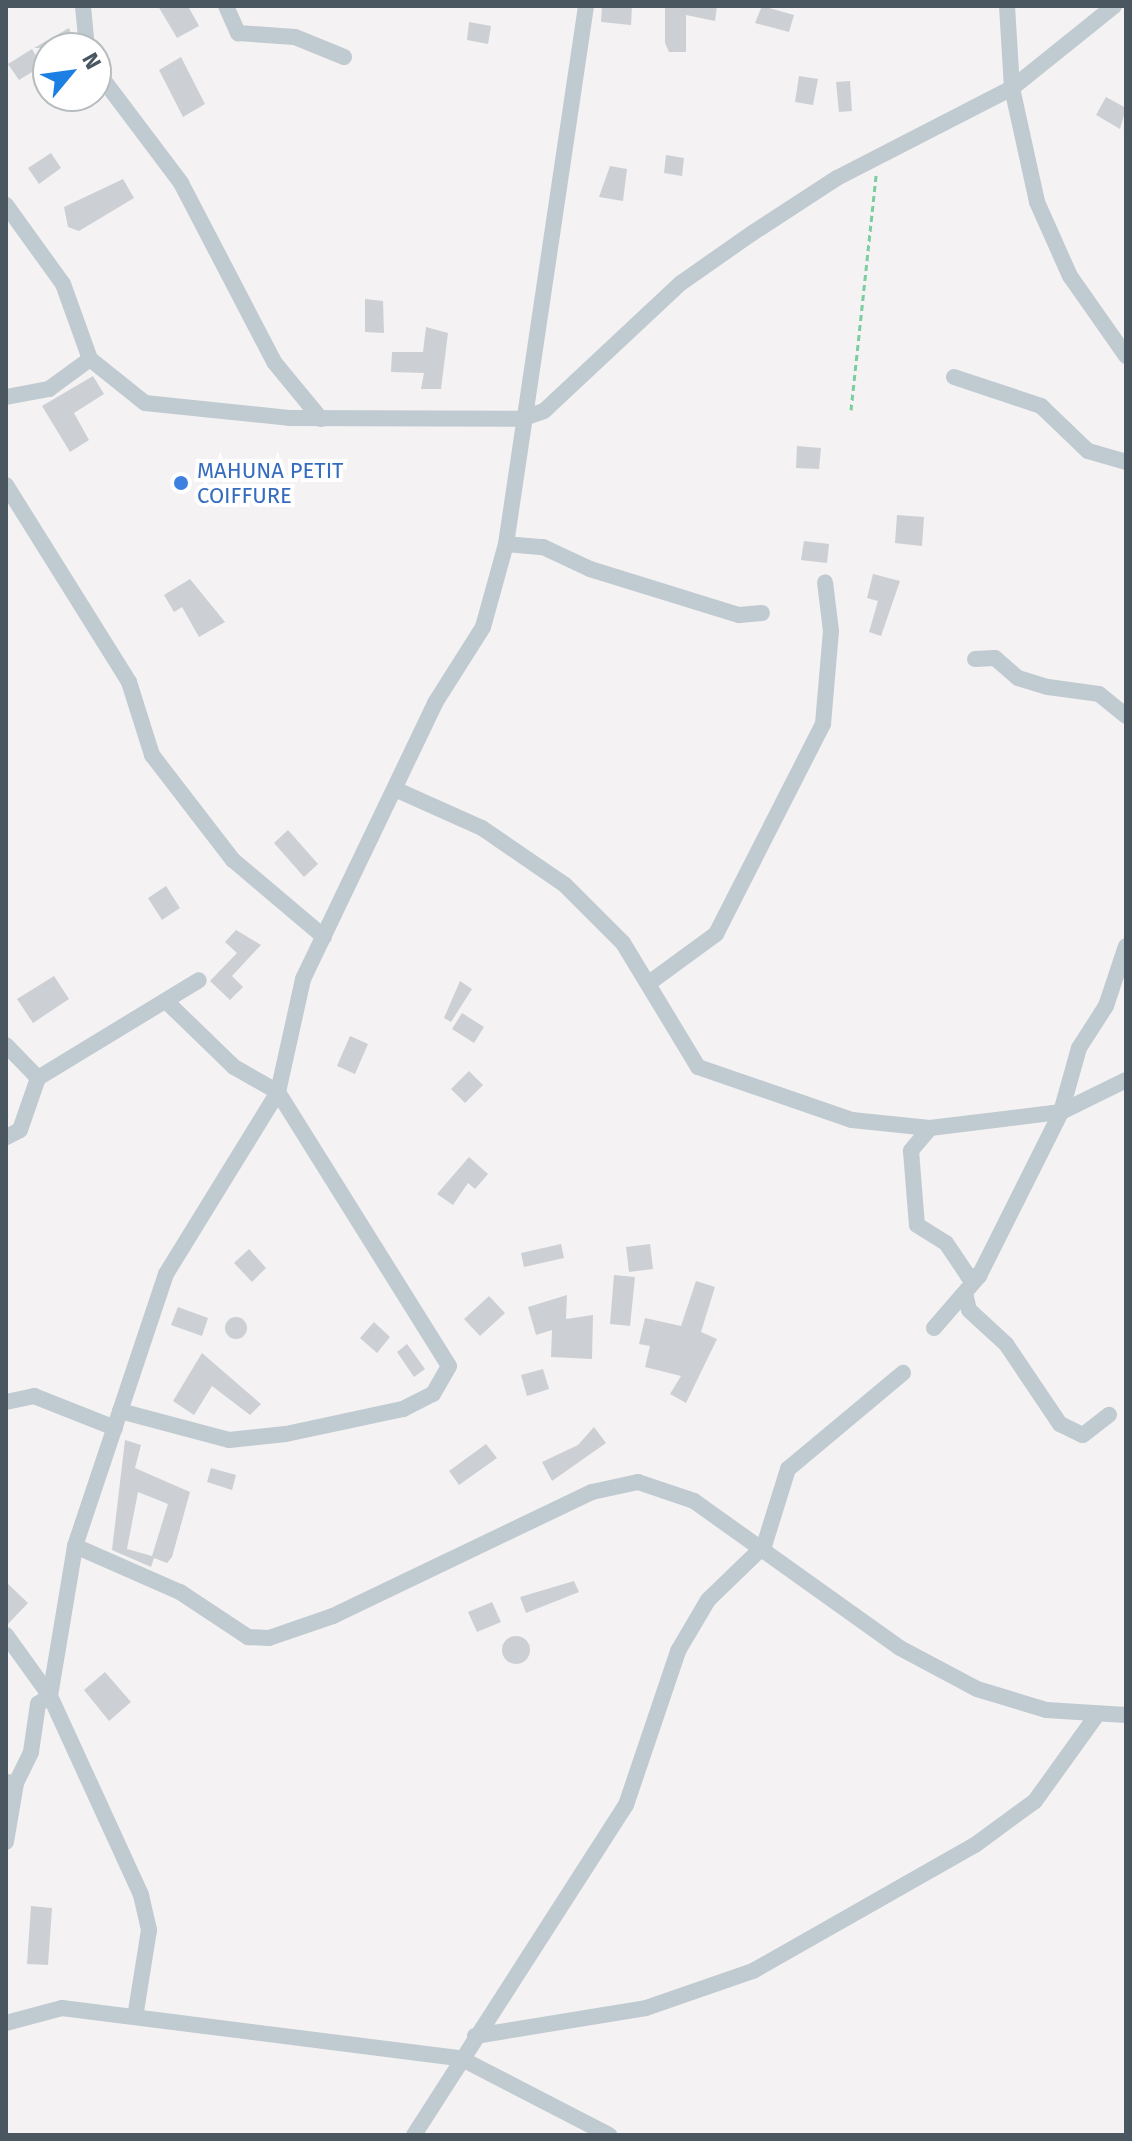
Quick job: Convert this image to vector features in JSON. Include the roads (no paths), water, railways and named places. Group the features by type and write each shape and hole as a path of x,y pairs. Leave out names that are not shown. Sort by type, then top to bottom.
{"street":[{"path":"83,6 85,32"},
{"path":"226,6 238,33 295,37 344,57"},
{"path":"6,1842 11,1783 31,1752 38,1704 50,1696 75,1546 166,1274 278,1092 303,979 397,790 435,703 483,627 506,544 521,419 586,6"},
{"path":"1007,6 1012,88 1037,202 1070,276 1126,356"},
{"path":"6,205 63,284 90,359 145,403 321,419 521,419 544,411 681,283 878,159 1012,88 1114,6"},
{"path":"112,91 181,183 274,362 321,419"},
{"path":"6,397 49,389 90,359"},
{"path":"954,377 1041,406 1088,451 1126,462"},
{"path":"6,485 129,682 152,755 233,860 324,937"},
{"path":"506,544 543,547 590,569 739,615 762,613"},
{"path":"649,983 716,934 823,724 831,631 825,582"},
{"path":"975,659 995,658 1018,678 1048,687 1099,694 1126,716"},
{"path":"397,790 482,828 565,885 623,943 698,1067 852,1120 930,1128 1061,1112 1126,1080"},
{"path":"934,1328 979,1276 1061,1112 1079,1048 1106,1006 1126,946"},
{"path":"6,1137 20,1130 38,1078 199,980"},
{"path":"120,1411 229,1440 286,1434 403,1409 447,1378 446,1355 278,1092 234,1067 166,1001"},
{"path":"6,1045 38,1078"},
{"path":"930,1128 911,1151 917,1225 946,1243 968,1276 979,1276"},
{"path":"965,1293 969,1310 1006,1344 1060,1424 1083,1435 1109,1415"},
{"path":"414,2135 460,2058 626,1805 678,1651 708,1600 764,1546 788,1469 903,1373"},
{"path":"6,1402 34,1396 115,1428"},
{"path":"75,1546 180,1592 248,1637 269,1638 333,1616 592,1492 638,1482 694,1501 764,1546 900,1648 977,1689 1096,1716 1126,1715"},
{"path":"6,1635 50,1696 141,1895 149,1930 135,2017"},
{"path":"475,2036 646,2008 753,1971 975,1845 1035,1801 1096,1716"},
{"path":"6,2023 62,2008 460,2058 609,2135"}],"place":[{"name":"MAHUNA PETIT COIFFURE","path":"181,483"}]}
